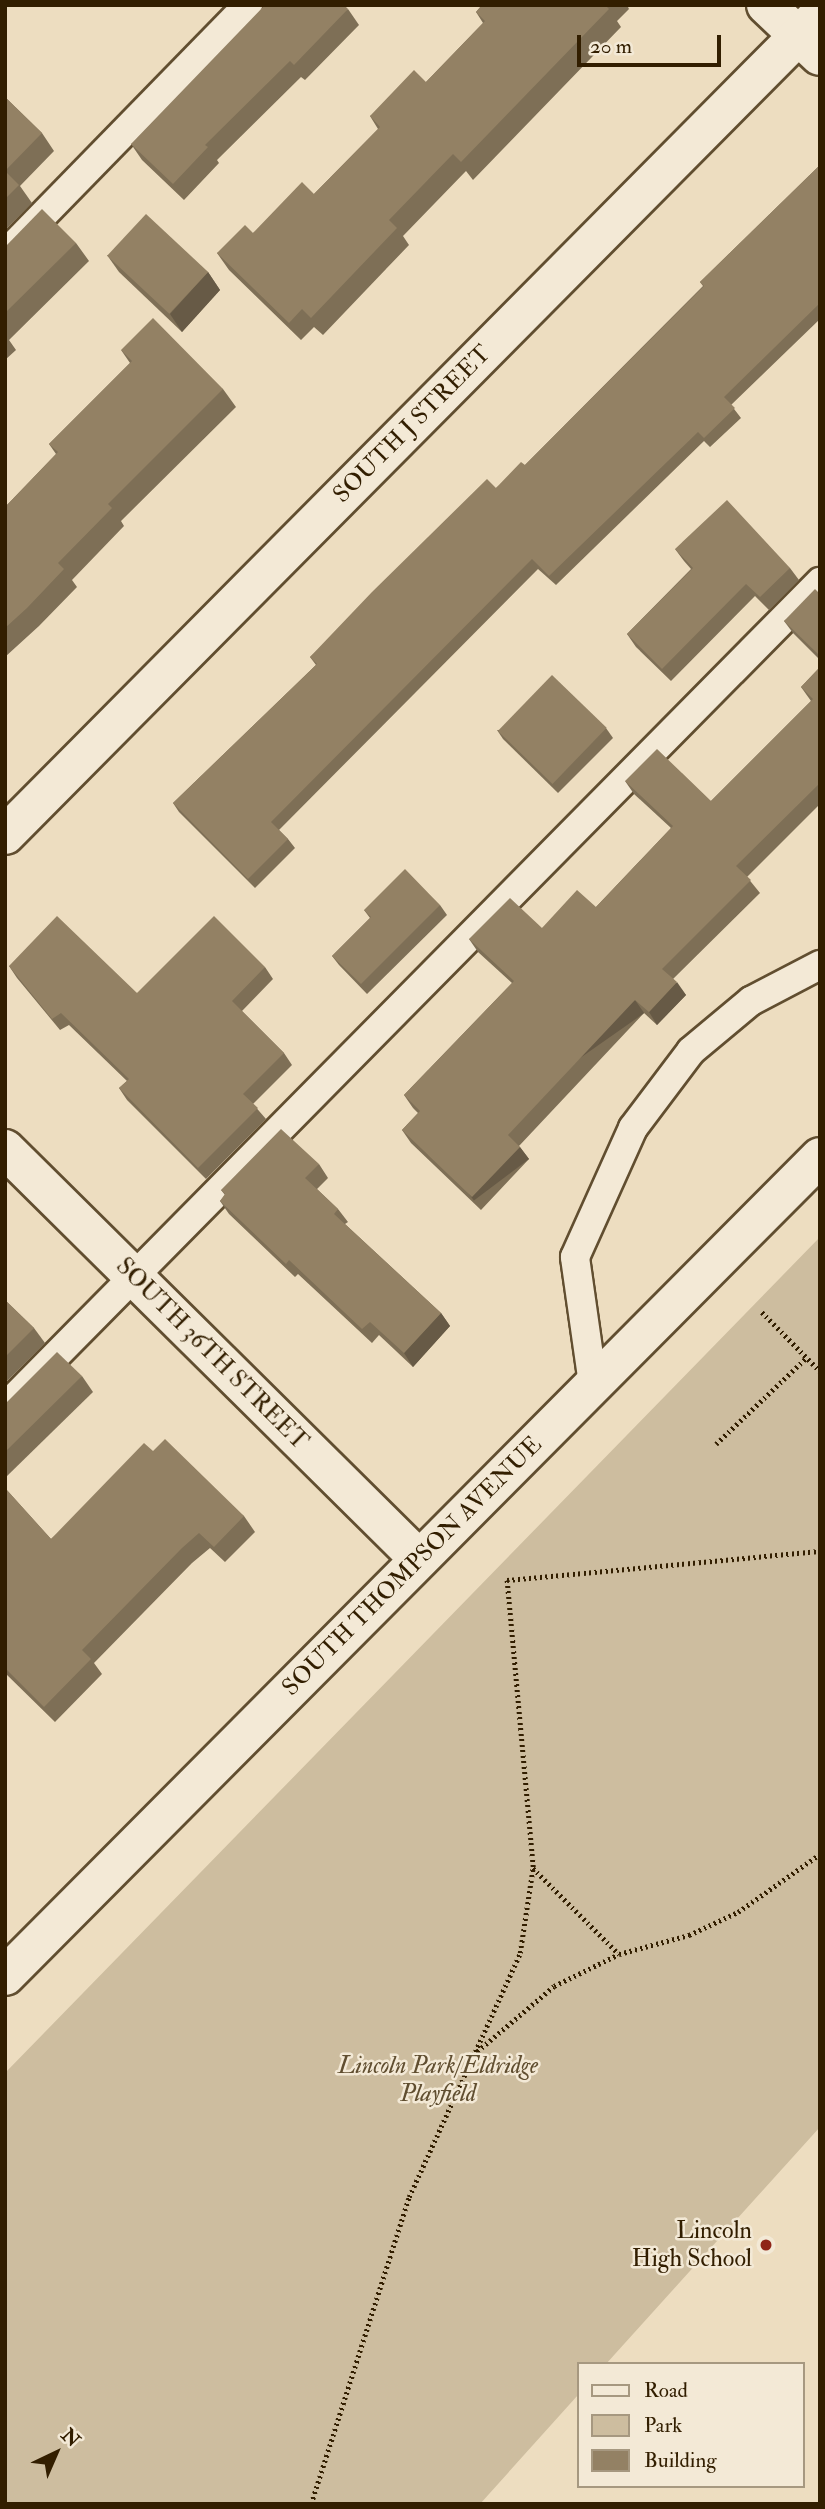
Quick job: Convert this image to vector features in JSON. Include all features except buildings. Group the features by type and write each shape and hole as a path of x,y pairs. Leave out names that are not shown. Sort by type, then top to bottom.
{"street":[{"path":"766,5 812,35"},
{"name":"SOUTH J STREET","path":"5,835 812,35"},
{"name":"SOUTH 36TH STREET","path":"5,1149 419,1559"},
{"name":"SOUTH THOMPSON AVENUE","path":"5,1976 820,1157"}],"lane":[{"path":"5,254 248,5"},
{"path":"5,1407 820,582"},
{"path":"593,1384 575,1256 633,1128 691,1051 751,1001 820,965"}],"path":[{"path":"762,1312 820,1371"},
{"path":"716,1444 806,1358"},
{"path":"311,2504 409,2197 469,2058 520,1953 533,1867 507,1580 820,1550"},
{"path":"469,2058 554,1986 619,1954 689,1935 738,1912 820,1854"},
{"path":"533,1867 619,1954"}],"green space":[{"name":"Lincoln Park/Eldridge Playfield","path":"820,1237 820,2127 608,2362 576,2362 576,2397 480,2504 5,2504 5,2073"}],"place":[{"name":"Lincoln High School","path":"766,2245"}]}
